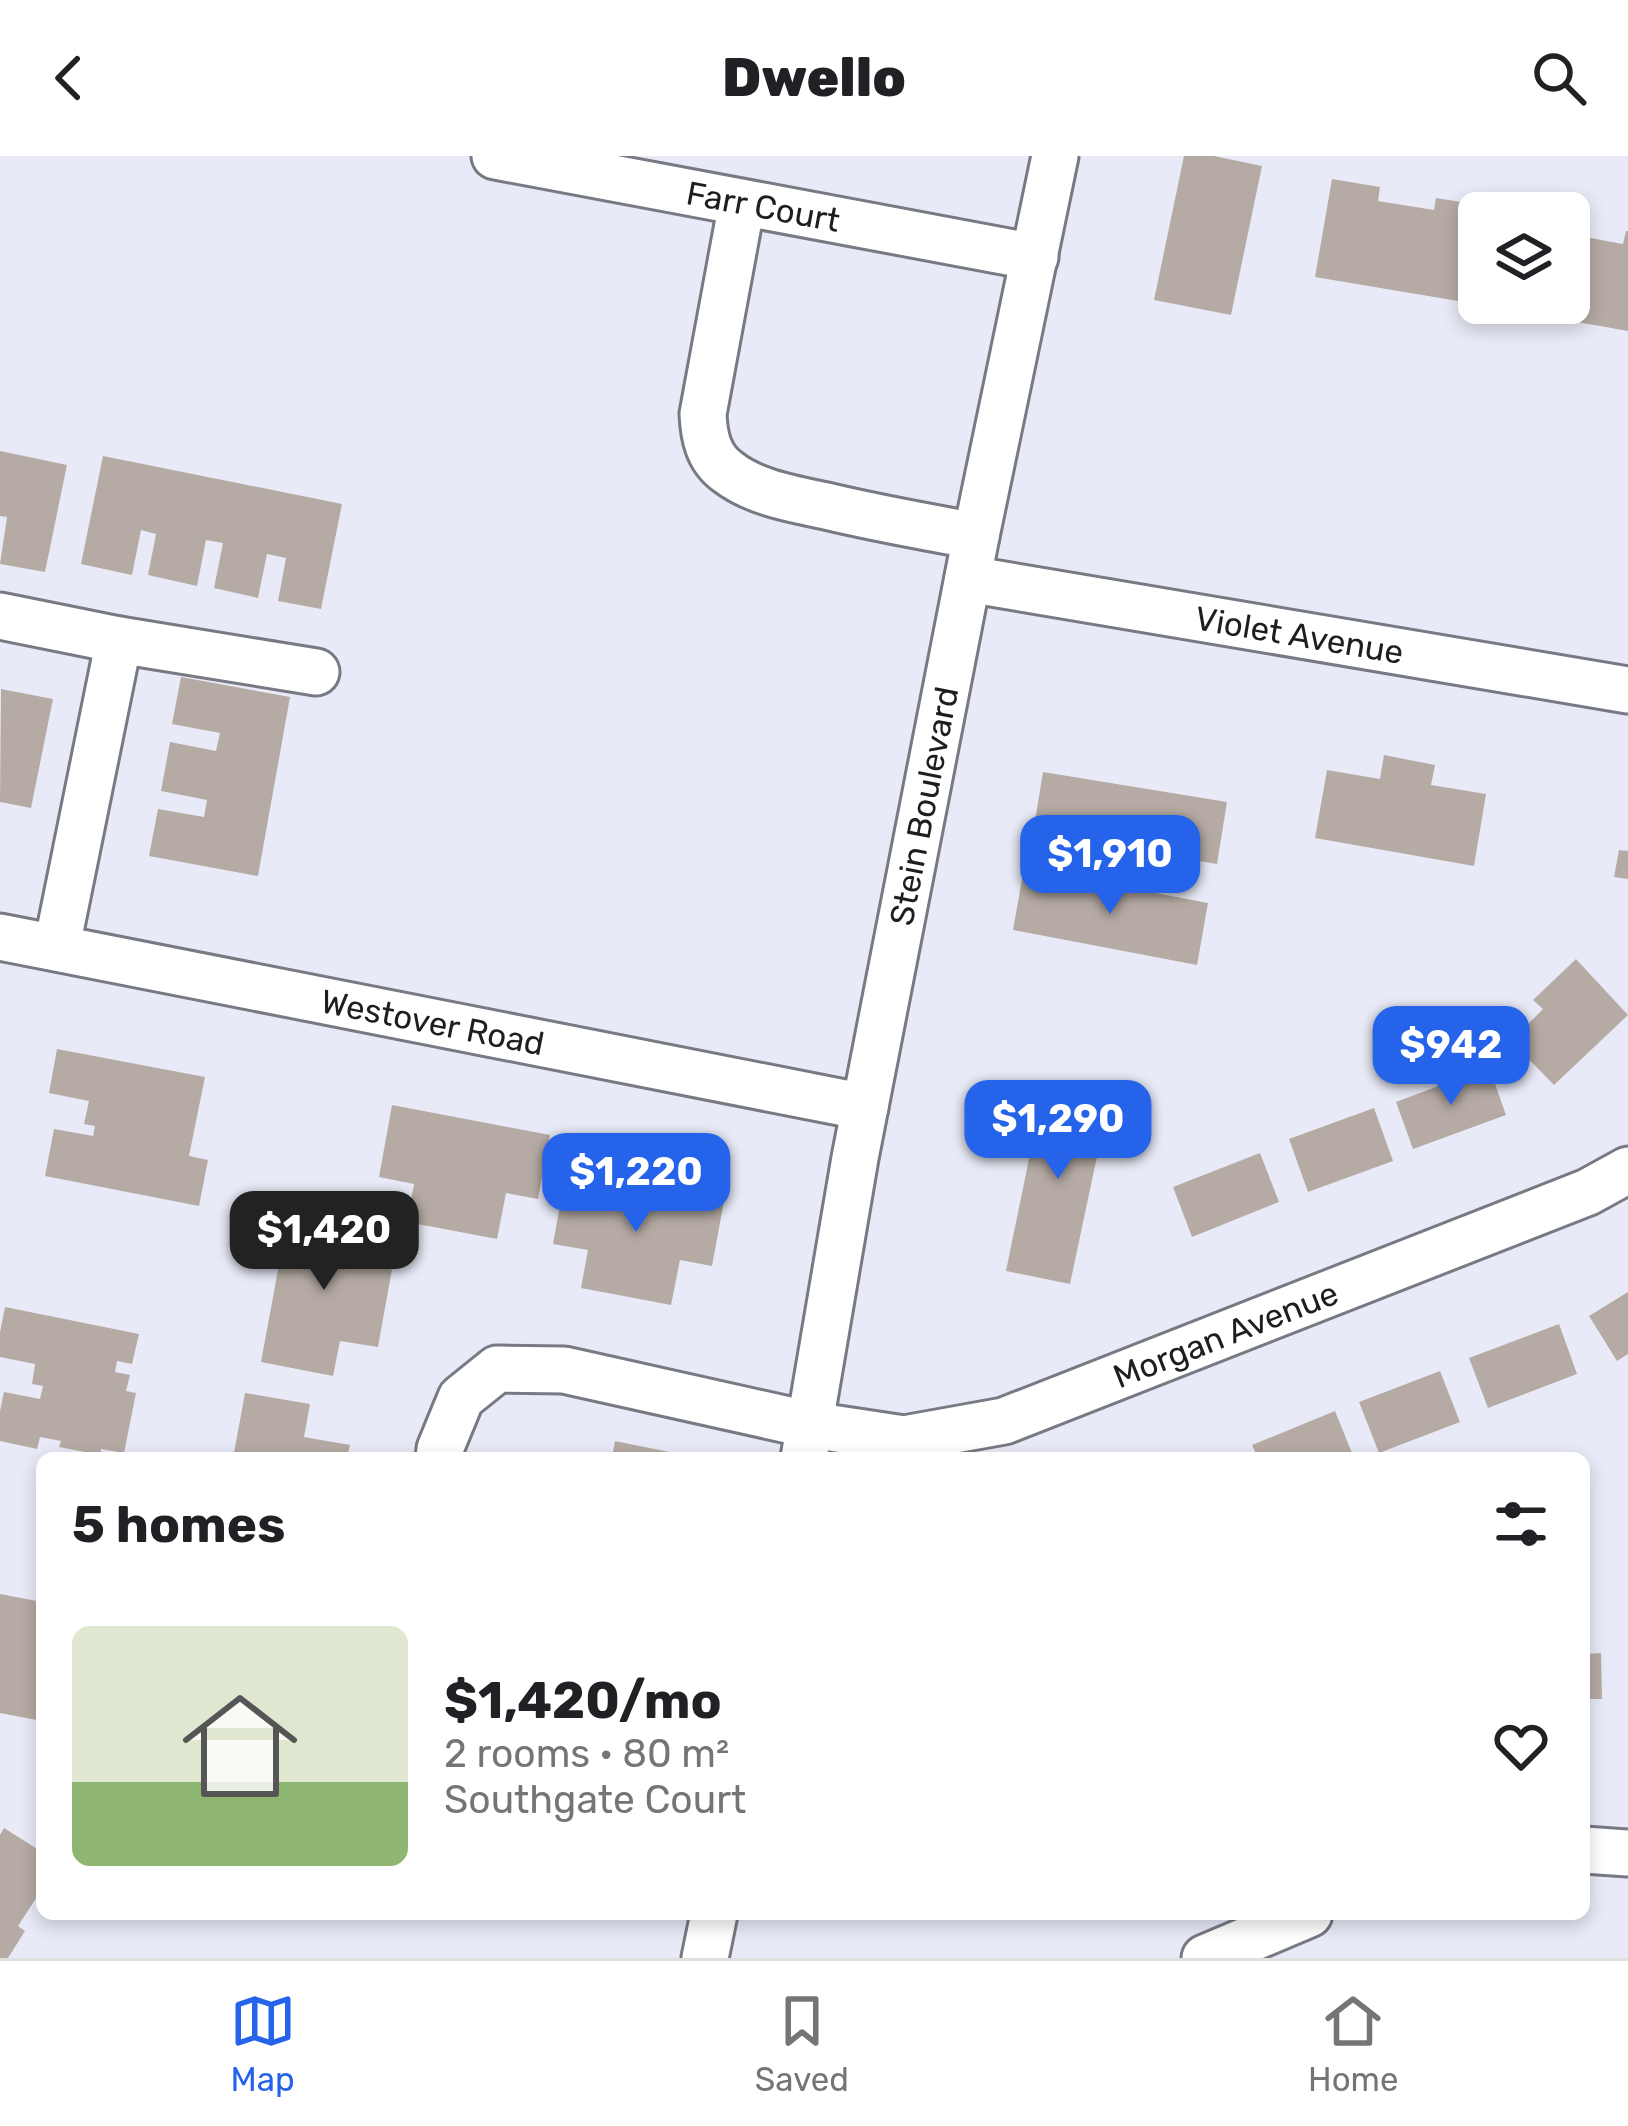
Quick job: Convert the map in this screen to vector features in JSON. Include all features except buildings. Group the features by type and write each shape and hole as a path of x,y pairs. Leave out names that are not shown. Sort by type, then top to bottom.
{"street":[{"name":"Farr Court","path":"495,156 1035,257"},
{"name":"Stein Boulevard","path":"808,1442 865,1107 1054,156"},
{"name":"Violet Avenue","path":"742,203 703,413 704,436 712,456 739,479 792,498 892,521 972,557 1628,690"},
{"path":"0,616 316,672"},
{"path":"57,946 118,640"},
{"name":"Westover Road","path":"0,937 865,1107"},
{"name":"Morgan Avenue","path":"440,1452 461,1398 497,1369 564,1370 808,1442 904,1439 1004,1420 1566,1201 1628,1170"},
{"path":"1590,1850 1628,1853"},
{"path":"705,1958 713,1920"},
{"path":"1205,1958 1295,1920"}]}
